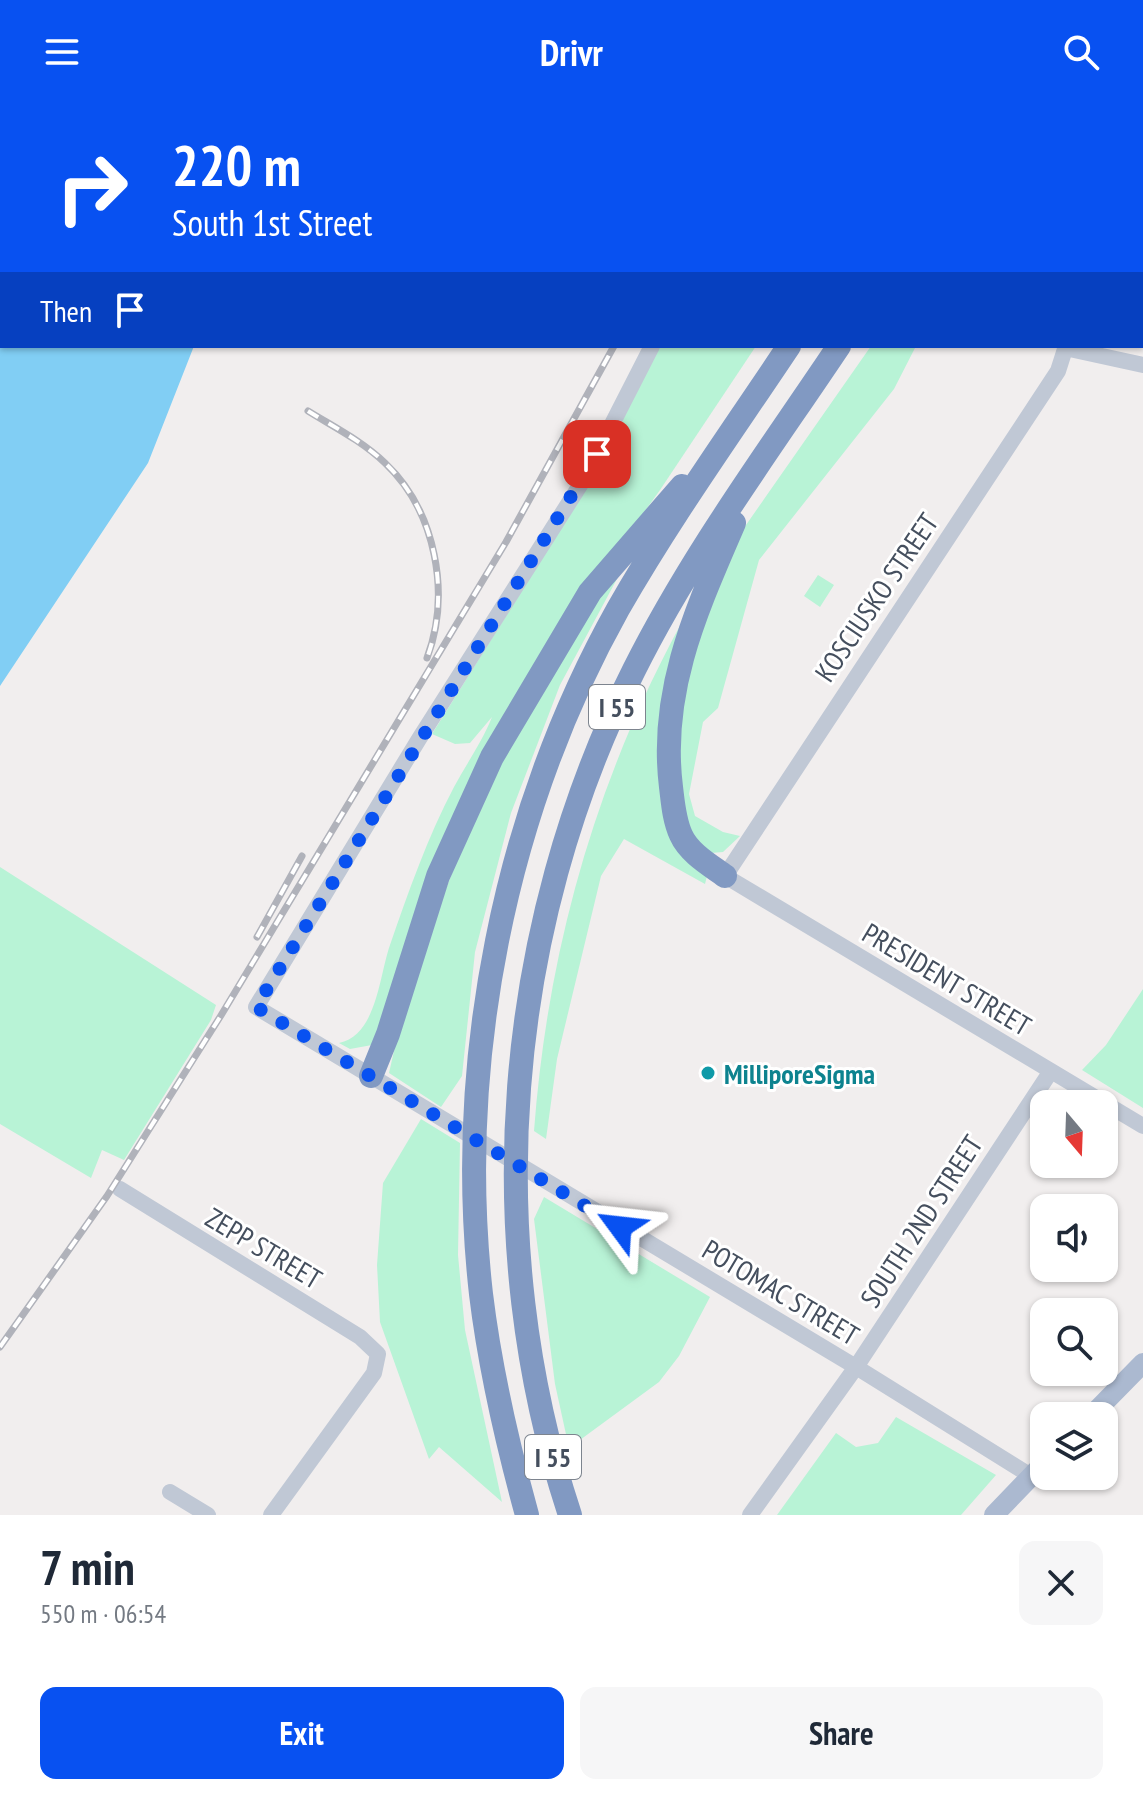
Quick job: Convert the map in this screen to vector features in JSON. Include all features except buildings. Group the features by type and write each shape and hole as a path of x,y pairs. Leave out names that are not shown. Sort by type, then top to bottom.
{"highway":[{"name":"I 55","path":"527,1515 504,1429 481,1293 476,1194 478,1087 484,1023 511,882 556,743 618,611 788,348"},
{"name":"I 55","path":"570,1515 539,1398 525,1311 517,1212 518,1117 525,1036 540,939 579,799 634,670 705,546 838,348"},
{"path":"371,1076 388,1034 438,876 468,807 516,714 549,657 605,573 734,428"},
{"path":"725,876 699,857 681,836 670,774 670,713 686,636 760,465"}],"main road":[{"path":"1105,1402 1143,1363"},
{"path":"994,1515 1030,1478"}],"street":[{"name":"POTOMAC STREET","path":"651,348 584,479 256,1007 856,1367 1030,1465"},
{"name":"KOSCIUSKO STREET","path":"725,876 1058,371 1065,348"},
{"path":"1069,348 1143,365"},
{"name":"PRESIDENT STREET","path":"725,876 1143,1126"},
{"name":"SOUTH 2ND STREET","path":"750,1515 856,1367 1051,1071"},
{"name":"ZEPP STREET","path":"120,1189 360,1337 378,1354 374,1373 271,1515"},
{"path":"170,1492 208,1515"}],"green space":[{"path":"658,348 755,348 660,490 549,645 372,1045 350,1049 339,1043 352,1038 369,1017 390,945 427,845 492,717 470,743 455,744 432,734 583,493"},
{"path":"870,348 915,348 894,389 759,560 718,708 703,722 689,794 695,816 723,832 740,836 723,852 711,853 685,828 679,806 679,690 739,535"},
{"path":"625,564 560,685 511,813 475,952 462,1076 441,1107 389,1073 409,985 479,803 577,626"},
{"path":"818,575 834,585 820,607 804,596"},
{"path":"692,604 664,770 708,872 705,884 624,839 601,876 557,1059 546,1139 534,1131 541,1061 566,925 583,859 630,729"},
{"path":"0,867 216,1005 211,1020 124,1160 102,1150 91,1178 0,1124"},
{"path":"1143,989 1143,1108 1082,1070 1106,1045"},
{"path":"421,1119 460,1143 458,1255 465,1330 502,1502 439,1447 429,1459 380,1322 377,1265 383,1183"},
{"path":"544,1197 710,1297 679,1356 659,1382 569,1448 555,1384 534,1219"},
{"path":"896,1417 996,1475 961,1515 777,1515 836,1433 856,1447 878,1443"}],"water":[{"path":"0,348 193,348 148,463 0,686"}],"railway":[{"path":"0,1347 107,1196 220,1017 506,542 613,348"},
{"path":"308,411 376,455 402,483 416,505 427,529 438,581 438,607 427,658"},
{"path":"257,937 302,856"}],"place":[{"name":"MilliporeSigma","path":"708,1073"}],"route":[{"path":"597,454 256,1007 620,1227"}]}
